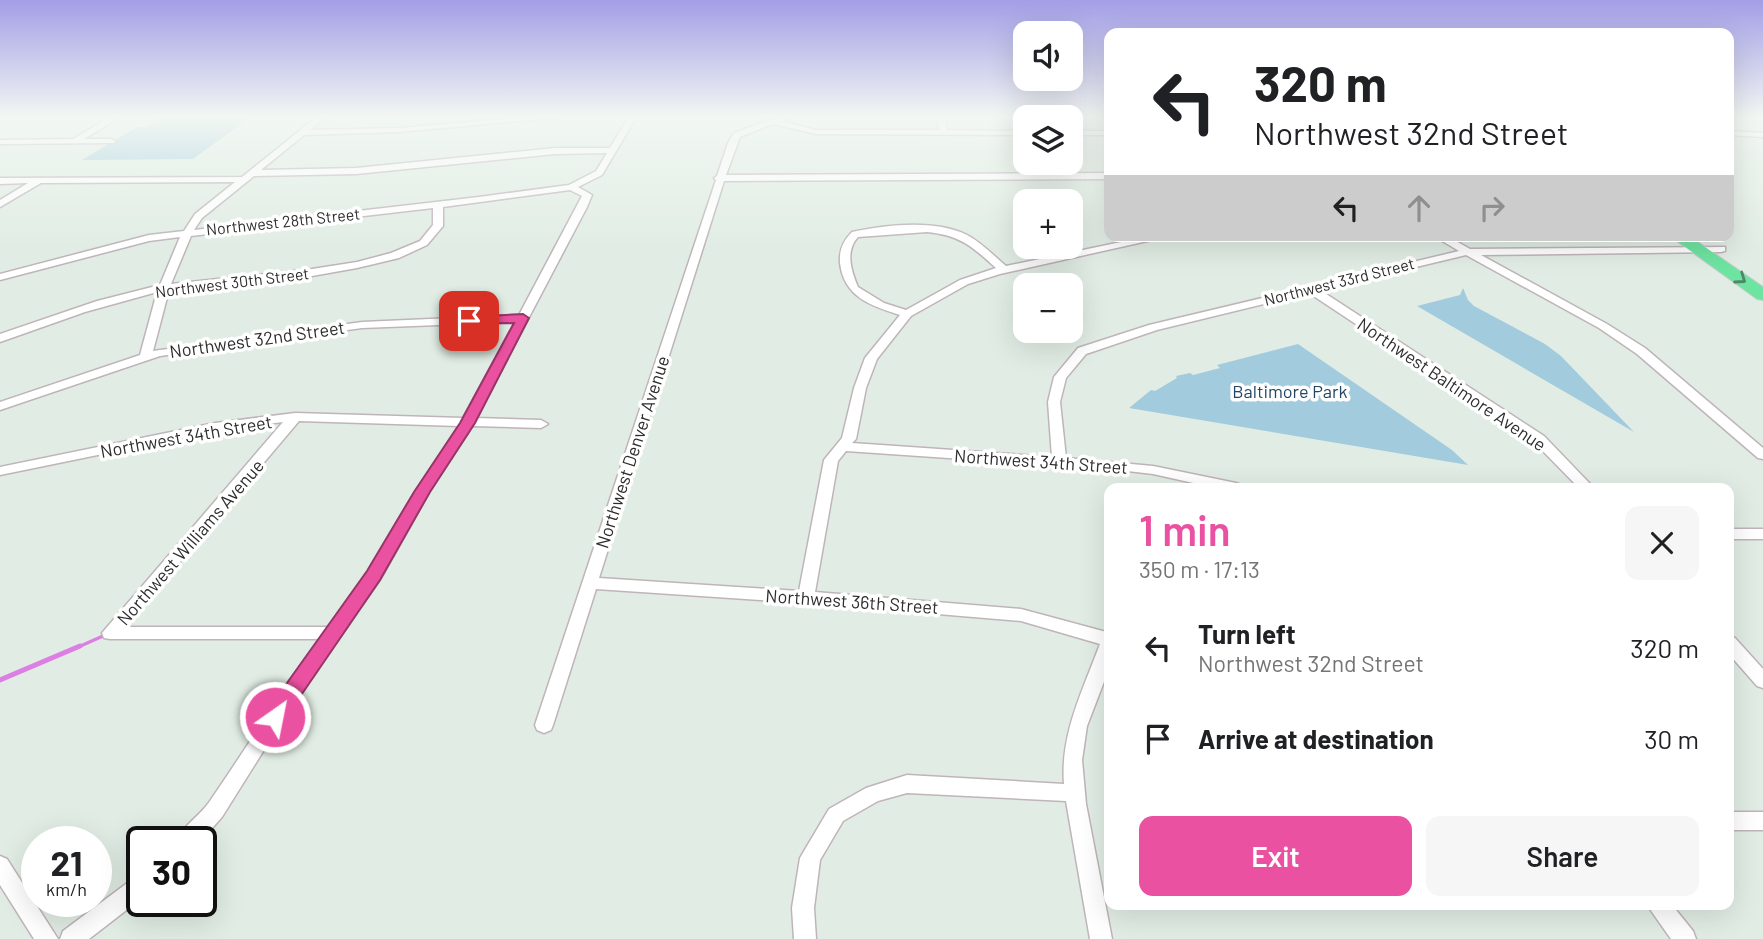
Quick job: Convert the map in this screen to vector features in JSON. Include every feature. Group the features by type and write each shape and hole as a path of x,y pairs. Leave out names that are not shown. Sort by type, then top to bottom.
{"main road":[{"path":"1699,242 1721,249 1763,277"},
{"path":"1699,242 1763,295"}],"street":[{"path":"146,356 162,288 187,232 198,216 267,160"},
{"path":"0,181 245,176 356,170 463,160"},
{"path":"571,187 599,173 607,160"},
{"name":"Northwest Denver Avenue","path":"544,725 725,160"},
{"path":"718,178 1104,176"},
{"path":"0,204 38,181"},
{"path":"201,826 215,811 290,694 374,576 422,492 467,423 587,195 571,187"},
{"name":"Northwest 28th Street","path":"0,277 125,242 187,232 438,205 571,187"},
{"name":"Northwest 30th Street","path":"0,338 64,313 162,288 354,267 390,257 418,246 429,238 438,227 438,205"},
{"path":"907,314 880,305 854,289 844,253 849,238 855,234 911,230 956,234 966,238 1004,270"},
{"path":"806,597 831,460 849,439 860,388 871,358 907,314 964,282 1004,270 1137,242"},
{"path":"1449,242 1603,326 1641,351 1763,455"},
{"name":"Northwest 33rd Street","path":"1059,460 1054,402 1060,377 1082,351 1153,327 1467,252 1699,242"},
{"name":"Northwest Baltimore Avenue","path":"1309,288 1539,439 1582,483"},
{"name":"Northwest 32nd Street","path":"0,406 146,356 362,325 523,318"},
{"name":"Northwest 34th Street","path":"0,471 215,427 295,417 541,424"},
{"name":"Northwest Williams Avenue","path":"295,417 110,633 332,633"},
{"name":"Northwest 34th Street","path":"844,447 1059,460 1153,470 1213,483"},
{"path":"1734,534 1763,534"},
{"name":"Northwest 36th Street","path":"590,583 1021,615 1104,639"},
{"path":"1734,649 1763,681"},
{"path":"1101,939 1075,793 1072,760 1078,726 1104,657"},
{"path":"805,939 803,908 810,858 836,816 873,794 907,784 1075,793"},
{"path":"1734,821 1763,821"},
{"path":"0,866 47,939"},
{"path":"71,939 126,897"},
{"path":"1662,910 1685,939"}],"green space":[{"path":"1463,288 1474,306 1545,344 1561,356 1634,432 1417,306 1460,295"},
{"name":"Baltimore Park","path":"1298,344 1452,450 1468,465 1129,408 1151,390 1155,391 1177,378 1176,376 1220,368 1217,365"}],"waterway":[{"path":"76,648 103,636"},
{"path":"0,680 80,646"}],"route":[{"path":"275,717 374,576 422,492 467,423 523,318 469,321"}]}
